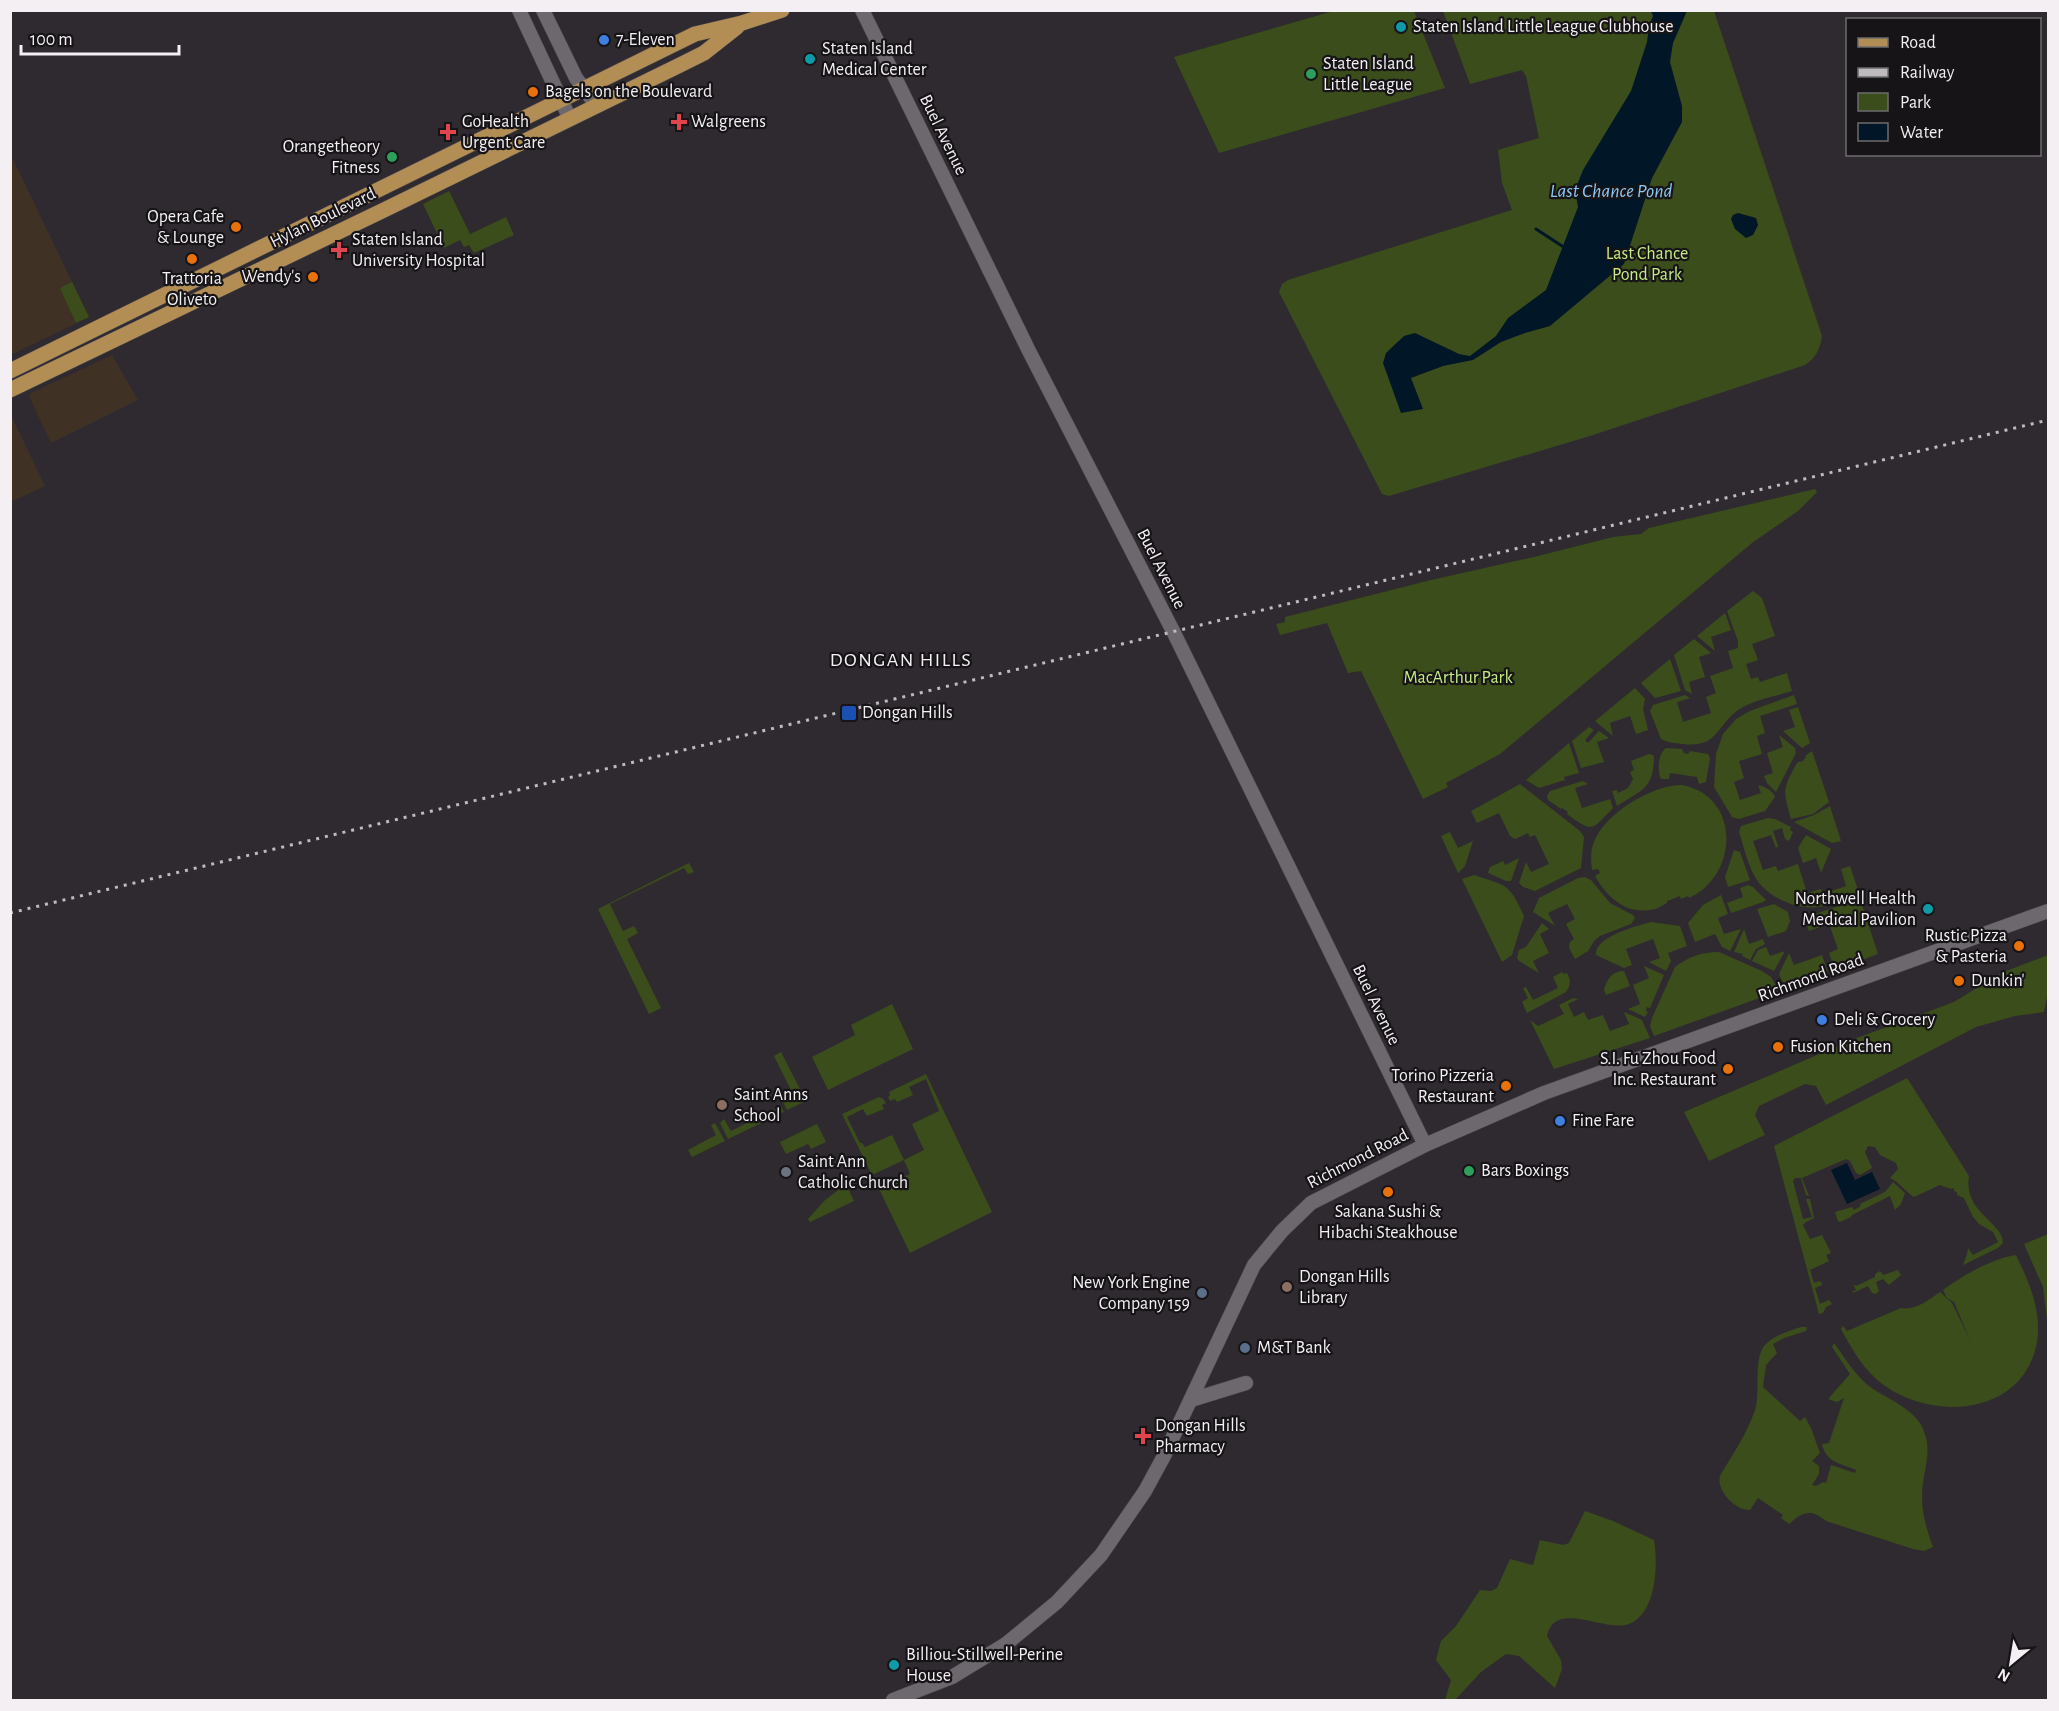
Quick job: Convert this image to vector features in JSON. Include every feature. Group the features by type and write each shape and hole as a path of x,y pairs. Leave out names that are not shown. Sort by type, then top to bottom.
{"main road":[{"path":"519,10 570,119"},
{"path":"543,10 576,78 597,106"},
{"name":"Hylan Boulevard","path":"10,371 695,34 742,23 782,10"},
{"name":"Buel Avenue","path":"862,10 1026,345 1174,633 1425,1145"},
{"name":"Hylan Boulevard","path":"10,390 704,53 742,23"},
{"name":"Richmond Road","path":"893,1701 943,1681 978,1662 1033,1623 1069,1590 1101,1555 1145,1491 1191,1400 1254,1265 1282,1231 1311,1203 1425,1145 1544,1093 2049,911"},
{"path":"1191,1400 1246,1383"}],"shaded area":[{"path":"10,153 89,317 13,354 10,349"},
{"path":"112,355 138,400 51,443 29,396 31,393"},
{"path":"10,413 45,486 11,502 10,502"}],"green space":[{"name":"Staten Island Little League","path":"1337,10 1414,11 1445,88 1219,153 1174,57"},
{"name":"Last Chance Pond Park","path":"1443,11 1714,11 1822,336 1815,356 1805,365 1590,436 1389,496 1382,494 1279,292 1282,284 1288,280 1512,210 1502,183 1498,150 1539,138 1526,76 1522,70 1470,84"},
{"path":"449,191 470,234 506,217 514,235 474,253 469,245 464,247 460,240 444,248 423,204"},
{"path":"72,282 89,317 76,323 60,288"},
{"name":"MacArthur Park","path":"1815,489 1817,492 1798,511 1752,543 1500,754 1446,783 1448,787 1423,799 1361,671 1348,673 1327,623 1280,635 1276,624 1285,622 1285,617 1431,580 1613,537 1641,534 1649,528"},
{"path":"1753,591 1762,598 1775,636 1752,644 1758,660 1746,664 1751,679 1758,677 1760,682 1787,673 1792,691 1743,707 1727,720 1717,733 1704,742 1683,744 1661,739 1650,711 1653,705 1685,695 1690,698 1677,702 1683,722 1711,713 1706,697 1716,693 1710,676 1733,668 1728,651 1738,648 1738,641 1727,611"},
{"path":"1725,613 1731,630 1711,637 1715,651 1697,636"},
{"path":"1694,639 1711,653 1699,657 1705,677 1689,682 1692,694 1685,690 1674,655"},
{"path":"1670,659 1681,691 1655,698 1641,683"},
{"path":"1635,688 1645,699 1643,709 1648,730 1636,734 1630,716 1610,723 1613,736 1595,721"},
{"path":"1794,695 1797,704 1760,716 1765,733 1757,736 1762,754 1739,761 1744,778 1734,782 1740,800 1761,793 1758,785 1771,791 1775,797 1765,811 1739,819 1732,817 1714,787 1716,754 1723,734 1736,719 1750,711"},
{"path":"1798,707 1810,743 1802,748 1783,731 1795,727 1789,710"},
{"path":"1589,727 1594,730 1585,740 1588,743 1599,731 1609,738 1597,742 1604,762 1581,768 1572,741"},
{"path":"1779,735 1795,748 1796,753 1776,792 1764,776 1773,773 1767,753 1783,747"},
{"path":"1569,743 1579,773 1539,788 1526,780"},
{"path":"1666,748 1682,749 1688,754 1690,751 1708,754 1710,758 1706,782 1699,784 1697,777 1670,773 1669,779 1661,779 1659,762"},
{"path":"1812,751 1829,802 1813,814 1791,819 1785,796 1786,785 1797,763 1802,762 1805,756"},
{"path":"1649,754 1654,757 1648,783 1639,792 1617,806 1612,791 1617,790 1618,793 1628,788 1633,779 1630,772 1634,770 1631,761"},
{"path":"1583,781 1588,784 1575,788 1582,808 1610,799 1613,808 1592,827 1587,827 1567,814 1568,812 1548,800 1547,796 1550,791"},
{"path":"1520,784 1580,831 1584,837 1581,868 1535,891 1519,883 1526,862 1531,872 1549,864 1535,835 1530,837 1528,833 1515,839 1510,836 1499,813 1477,823 1471,811"},
{"path":"1682,785 1701,792 1715,804 1723,820 1726,837 1724,855 1717,872 1705,887 1689,898 1688,896 1681,899 1680,896 1650,910 1632,909 1617,902 1599,883 1595,876 1600,873 1598,869 1592,870 1591,852 1600,831 1619,811 1644,795 1670,786"},
{"path":"1830,806 1841,841 1832,843 1794,822 1814,815"},
{"path":"1768,818 1791,827 1790,830 1793,832 1789,841 1785,839 1782,828 1773,831 1778,846 1776,848 1771,835 1753,841 1763,870 1776,866 1778,871 1798,864 1807,893 1821,889 1823,894 1846,886 1841,869 1850,866 1859,893 1828,905 1801,907 1769,892 1754,875 1739,832 1741,826"},
{"path":"1450,832 1458,848 1473,841 1465,866 1458,873 1441,836"},
{"path":"1806,835 1831,849 1821,873 1816,858 1803,863 1798,848"},
{"path":"1734,850 1740,852 1750,880 1728,887 1725,877"},
{"path":"1519,858 1511,881 1488,873 1490,867 1503,861 1505,865"},
{"path":"689,863 694,872 688,874 684,868 610,904 623,931 634,926 638,933 627,939 661,1008 649,1014 598,909"},
{"path":"1474,875 1506,887 1524,916 1512,955 1502,962 1462,879"},
{"path":"1585,877 1591,880 1610,903 1635,918 1631,924 1600,936 1588,951 1575,959 1569,948 1570,942 1574,939 1566,924 1575,919 1567,904 1548,913 1555,926 1533,912 1539,898 1578,878"},
{"path":"1748,885 1766,900 1731,913 1727,903 1743,897 1740,888"},
{"path":"1721,895 1728,914 1718,918 1724,934 1741,929 1730,951 1722,947 1715,934 1695,942 1688,923 1703,905"},
{"path":"1860,899 1878,954 1835,970 1829,953 1838,949 1829,924 1809,931 1806,921 1812,915"},
{"path":"1774,904 1788,912 1790,921 1786,931 1768,937 1757,909"},
{"path":"1651,922 1680,926 1687,946 1668,953 1671,961 1666,971 1649,962 1660,958 1653,939 1626,949 1632,965 1624,968 1596,955 1602,943 1617,933"},
{"path":"1542,923 1549,929 1540,934 1549,953 1533,961 1539,973 1517,958 1519,950 1526,947"},
{"path":"1744,929 1749,944 1763,939 1765,944 1756,949 1750,960 1742,956 1743,954 1734,952"},
{"path":"1766,947 1770,956 1785,951 1774,971 1752,961 1758,950"},
{"path":"1719,952 1762,971 1771,977 1779,991 1654,1036 1650,1026 1652,1018 1675,967 1696,956"},
{"path":"1789,953 1794,965 1822,955 1828,972 1785,988 1779,974"},
{"path":"2048,955 2048,992 2044,1012 2015,1016 1976,1027 1826,1105 1816,1086 1805,1084 1759,1106 1755,1115 1765,1135 1709,1161 1684,1112 1857,1038 1954,1002 2001,973"},
{"path":"1644,966 1664,975 1650,1008 1647,1007 1648,1012 1645,1017 1628,1009 1640,1004 1633,985 1649,978"},
{"path":"1624,971 1630,986 1606,995 1604,990 1608,979 1616,972"},
{"path":"1562,972 1567,973 1570,980 1566,992 1527,1013 1522,1002 1528,998 1523,988 1526,987 1533,1000 1558,988 1553,977"},
{"path":"1573,998 1578,999 1568,1004 1574,1017 1584,1012 1588,1020 1603,1015 1610,1031 1629,1024 1624,1012 1642,1020 1650,1038 1554,1069 1530,1020 1538,1026 1564,1014 1559,1005"},
{"path":"892,1004 913,1049 828,1090 812,1057 855,1035 851,1025"},
{"path":"781,1052 806,1101 787,1110 783,1102 794,1096 774,1056"},
{"path":"926,1074 992,1212 910,1253 879,1189 910,1174 904,1160 924,1150 912,1124 939,1111 926,1079 909,1087 913,1095 897,1102 895,1099 890,1101 889,1092"},
{"path":"1907,1078 1969,1176 1969,1189 1977,1208 1997,1229 2003,1243 1998,1248 1963,1265 1968,1248 1973,1255 1998,1242 1993,1232 1979,1224 1964,1198 1957,1195 1954,1188 1940,1185 1914,1197 1890,1178 1898,1169 1896,1163 1880,1155 1875,1147 1868,1146 1865,1152 1872,1168 1860,1175 1846,1159 1802,1178 1809,1196 1806,1195 1801,1178 1795,1178 1793,1181 1803,1219 1812,1217 1806,1199 1810,1199 1814,1218 1803,1225 1810,1239 1822,1235 1831,1253 1826,1255 1829,1261 1810,1270 1814,1283 1820,1281 1822,1283 1815,1288 1820,1304 1829,1300 1832,1304 1819,1314 1774,1146"},
{"path":"879,1097 883,1099 886,1103 882,1105 884,1109 867,1116 863,1109 847,1117 860,1143 865,1147 892,1135 904,1160 872,1175 842,1114"},
{"path":"781,1106 784,1112 728,1139 720,1123 724,1119 731,1131"},
{"path":"715,1123 725,1141 692,1157 688,1150 716,1135 711,1125"},
{"path":"817,1124 826,1142 811,1149 808,1144 786,1154 780,1142"},
{"path":"1893,1182 1905,1193 1901,1204 1895,1210 1890,1196 1851,1217 1838,1221 1835,1212 1852,1207 1854,1210 1861,1206 1860,1204 1885,1192"},
{"path":"846,1184 854,1201 810,1222 808,1219 824,1201"},
{"path":"2048,1234 2048,1327 2043,1287 2024,1244"},
{"path":"2016,1255 2030,1286 2036,1308 2037,1342 2029,1366 2015,1384 1997,1397 1975,1404 1952,1407 1928,1404 1906,1397 1885,1386 1871,1374 1841,1329 1843,1326 1847,1331 1901,1308 1916,1306 1940,1292 1952,1303 1970,1340 1954,1302 1947,1298 1943,1290 1978,1268"},
{"path":"1898,1270 1901,1275 1889,1285 1883,1279 1876,1282 1879,1291 1876,1294 1872,1293 1868,1286 1852,1292 1856,1290 1853,1284 1856,1286 1875,1277 1875,1274 1880,1271 1883,1275"},
{"path":"1801,1327 1807,1327 1806,1331 1773,1344 1777,1353 1766,1365 1763,1387 1800,1421 1805,1417 1811,1428 1820,1453 1812,1461 1819,1466 1819,1474 1812,1485 1826,1483 1831,1465 1855,1473 1856,1470 1831,1459 1822,1444 1829,1443 1844,1398 1837,1402 1828,1399 1850,1374 1832,1347 1834,1343 1864,1381 1911,1413 1921,1425 1927,1443 1922,1503 1933,1547 1924,1551 1913,1549 1826,1521 1811,1513 1802,1514 1789,1524 1781,1518 1783,1515 1758,1498 1750,1510 1733,1504 1724,1494 1720,1476 1744,1436 1757,1403 1761,1352 1771,1339"},
{"path":"1585,1511 1654,1540 1656,1562 1654,1587 1645,1610 1629,1624 1619,1626 1570,1618 1552,1625 1547,1636 1561,1660 1562,1669 1555,1688 1519,1656 1506,1654 1481,1672 1455,1700 1445,1700 1451,1680 1436,1660 1441,1641 1456,1626 1480,1590 1491,1591 1497,1588 1510,1559 1533,1565 1540,1540 1563,1545 1569,1543"}],"water":[{"name":"Last Chance Pond","path":"1651,11 1687,11 1673,43 1670,62 1682,106 1682,122 1652,178 1624,264 1550,326 1501,342 1473,360 1443,366 1411,378 1423,409 1401,413 1383,363 1386,353 1404,336 1415,333 1459,354 1470,356 1496,336 1508,318 1546,290 1578,207 1575,190 1583,170 1631,91 1647,42 1653,16"},
{"path":"1738,213 1756,218 1758,225 1753,235 1746,238 1735,229 1731,219"},
{"path":"1847,1163 1855,1180 1872,1172 1880,1189 1847,1204 1831,1170"}],"waterway":[{"path":"1536,229 1562,246"}],"railway":[{"path":"10,913 2048,420"}],"place":[{"name":"Staten Island Little League Clubhouse","path":"1401,27"},
{"name":"7-Eleven","path":"604,40"},
{"name":"Staten Island Medical Center","path":"810,59"},
{"name":"Staten Island Little League","path":"1311,74"},
{"name":"Bagels on the Boulevard","path":"533,92"},
{"name":"Walgreens","path":"679,122"},
{"name":"GoHealth Urgent Care","path":"448,132"},
{"name":"Orangetheory Fitness","path":"392,157"},
{"name":"Opera Cafe & Lounge","path":"236,227"},
{"name":"Staten Island University Hospital","path":"339,250"},
{"name":"Trattoria Oliveto","path":"192,259"},
{"name":"Wendy's","path":"313,277"},
{"name":"Dongan Hills","path":"849,713"},
{"name":"Northwell Health Medical Pavilion","path":"1928,909"},
{"name":"Rustic Pizza & Pasteria","path":"2019,946"},
{"name":"Dunkin'","path":"1959,981"},
{"name":"Deli & Grocery","path":"1822,1020"},
{"name":"Fusion Kitchen","path":"1778,1047"},
{"name":"S.I. Fu Zhou Food Inc. Restaurant","path":"1728,1069"},
{"name":"Torino Pizzeria Restaurant","path":"1506,1086"},
{"name":"Saint Anns School","path":"722,1105"},
{"name":"Fine Fare","path":"1560,1121"},
{"name":"Bars Boxings","path":"1469,1171"},
{"name":"Saint Ann Catholic Church","path":"786,1172"},
{"name":"Sakana Sushi & Hibachi Steakhouse","path":"1388,1192"},
{"name":"Dongan Hills Library","path":"1287,1287"},
{"name":"New York Engine Company 159","path":"1202,1293"},
{"name":"M&T Bank","path":"1245,1348"},
{"name":"Dongan Hills Pharmacy","path":"1143,1436"},
{"name":"Billiou-Stillwell-Perine House","path":"894,1665"}],"district":[{"name":"DONGAN HILLS","path":"901,660"}]}
